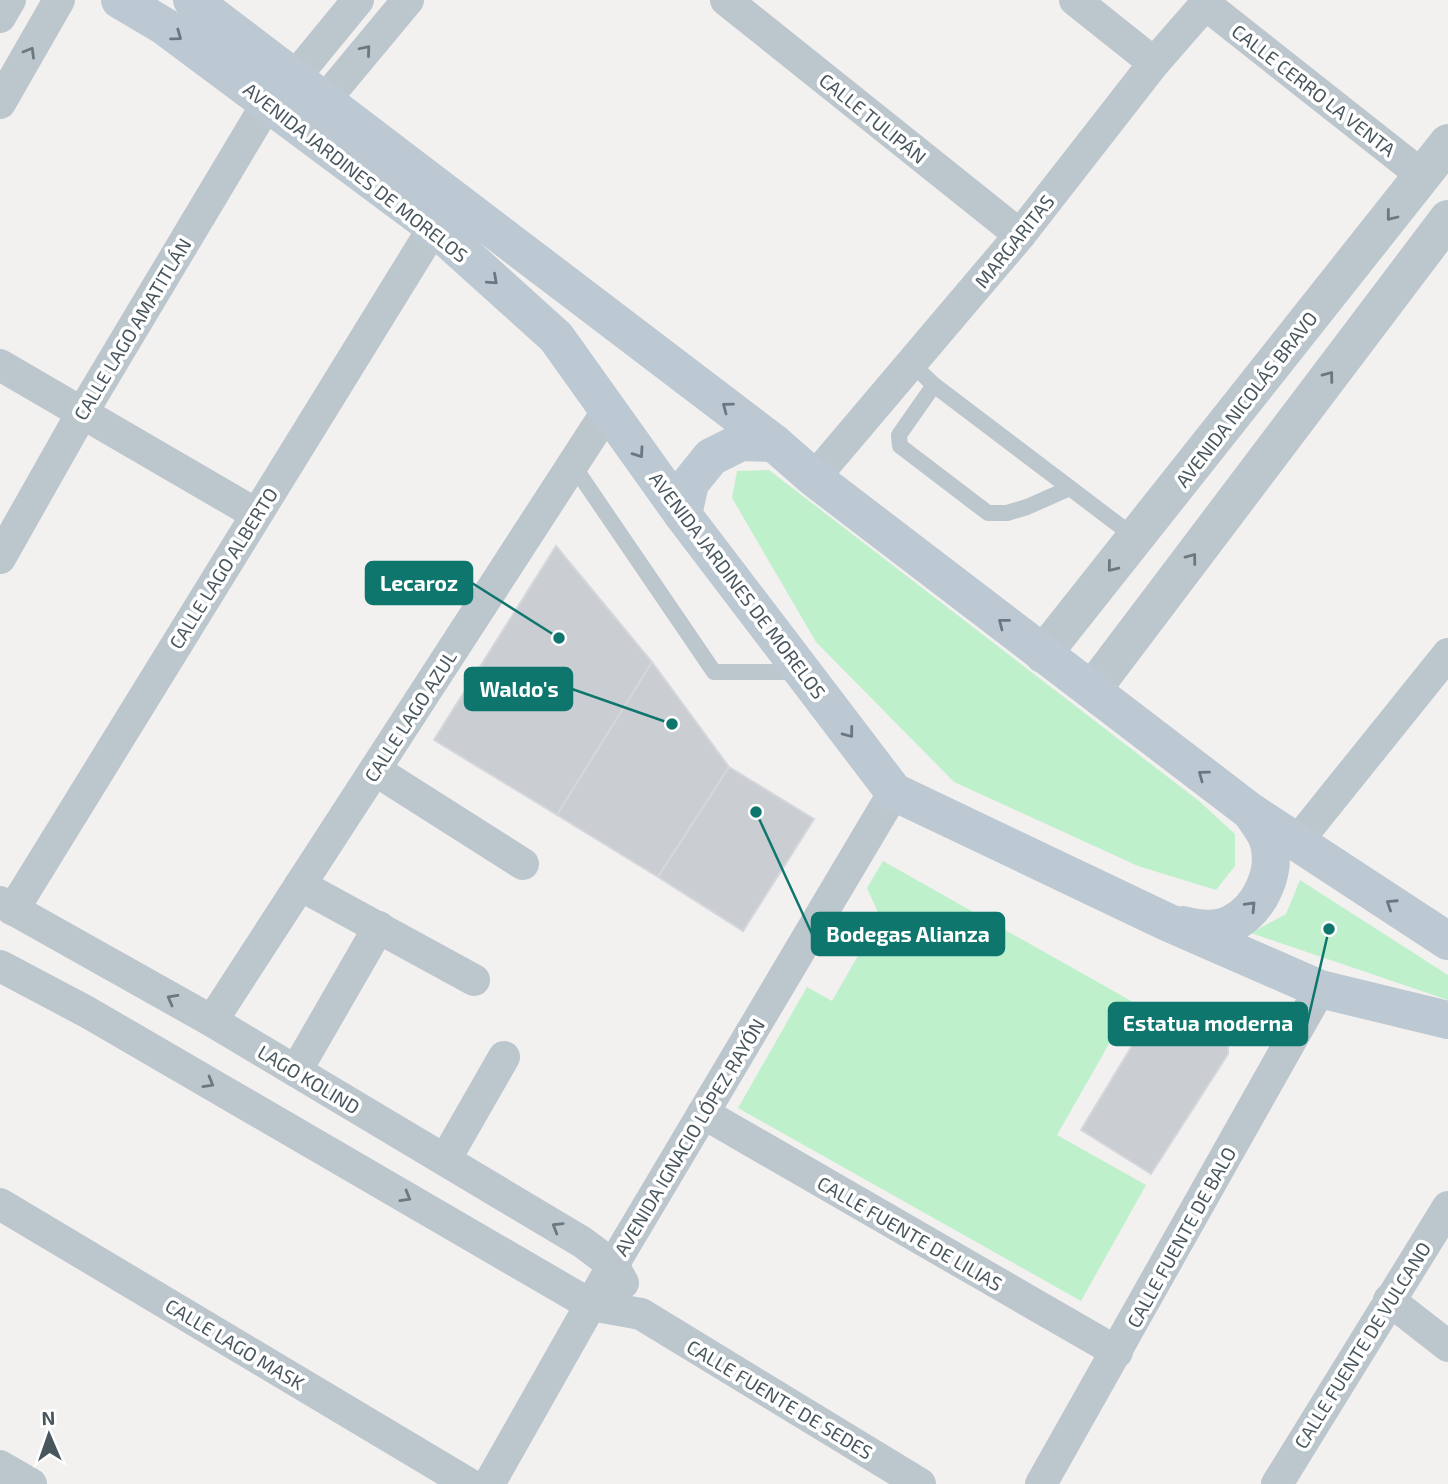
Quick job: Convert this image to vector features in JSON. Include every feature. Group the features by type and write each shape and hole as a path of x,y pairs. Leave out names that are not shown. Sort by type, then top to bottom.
{"main road":[{"name":"AVENIDA JARDINES DE MORELOS","path":"120,0 281,90 324,101 774,443 814,478 1251,812 1448,941"},
{"name":"AVENIDA JARDINES DE MORELOS","path":"192,0 281,90 556,337 683,515 894,792 1167,922 1320,989 1448,1020"},
{"path":"683,515 690,483 711,457 741,442 774,443"},
{"path":"1167,922 1201,929 1231,924 1257,903 1270,873 1268,840 1251,812"}],"street":[{"path":"0,17 10,0"},
{"path":"0,103 60,0"},
{"name":"CALLE LAGO AMATITLÁN","path":"0,558 82,413 281,90 358,0"},
{"path":"324,101 408,0"},
{"name":"CALLE TULIPÁN","path":"726,0 1020,235"},
{"path":"1076,0 1154,63"},
{"name":"MARGARITAS","path":"814,478 923,374 1020,235 1154,63 1207,2"},
{"name":"CALLE CERRO LA VENTA","path":"1207,2 1423,176"},
{"name":"AVENIDA NICOLÁS BRAVO","path":"1043,654 1448,143"},
{"path":"1092,690 1448,219"},
{"name":"CALLE LAGO ALBERTO","path":"7,906 256,514 434,227"},
{"path":"0,365 256,514"},
{"name":"CALLE LAGO AZUL","path":"212,1021 608,410"},
{"path":"1296,843 1448,654"},
{"path":"375,770 523,864"},
{"name":"AVENIDA IGNACIO LÓPEZ RAYÓN","path":"489,1484 613,1265 894,792"},
{"path":"300,885 474,980"},
{"name":"LAGO KOLIND","path":"7,906 212,1021 582,1242 613,1265"},
{"path":"296,1071 380,927"},
{"path":"0,966 87,1012 591,1305"},
{"path":"87,1012 115,967"},
{"name":"CALLE FUENTE DE BALO","path":"1041,1484 1320,989"},
{"path":"445,1160 503,1057"},
{"name":"CALLE FUENTE DE LILIAS","path":"703,1113 1117,1352"},
{"name":"CALLE LAGO MASK","path":"0,1204 469,1484"},
{"name":"CALLE FUENTE DE VULCANO","path":"1277,1484 1448,1207"},
{"name":"CALLE FUENTE DE SEDES","path":"613,1265 641,1314"},
{"path":"1389,1300 1448,1346"},
{"name":"CALLE FUENTE DE SEDES","path":"591,1305 641,1314 920,1484"},
{"path":"0,1466 31,1484"}],"lane":[{"path":"1070,488 1007,513 988,513 900,446 899,435 923,374 1136,538"},
{"path":"573,465 714,672 803,672"}],"green space":[{"path":"769,470 1199,801 1235,834 1235,866 1216,890 1138,866 954,782 816,642 732,498 737,471"},
{"path":"883,861 1133,1002 1057,1135 1146,1185 1081,1301 738,1108 807,987 832,1001 880,917 867,888"},
{"path":"1300,880 1448,975 1448,1000 1251,933 1286,914"}],"building":[{"path":"556,546 652,662 557,815 434,740"},
{"path":"652,662 729,767 658,877 557,815"},
{"path":"729,767 814,819 743,931 658,877"},
{"path":"1158,1003 1228,1031 1228,1054 1151,1174 1081,1130"}],"place":[{"name":"Lecaroz","path":"559,638"},
{"name":"Waldo's","path":"672,724"},
{"name":"Bodegas Alianza","path":"756,812"},
{"name":"Estatua moderna","path":"1329,929"}]}
